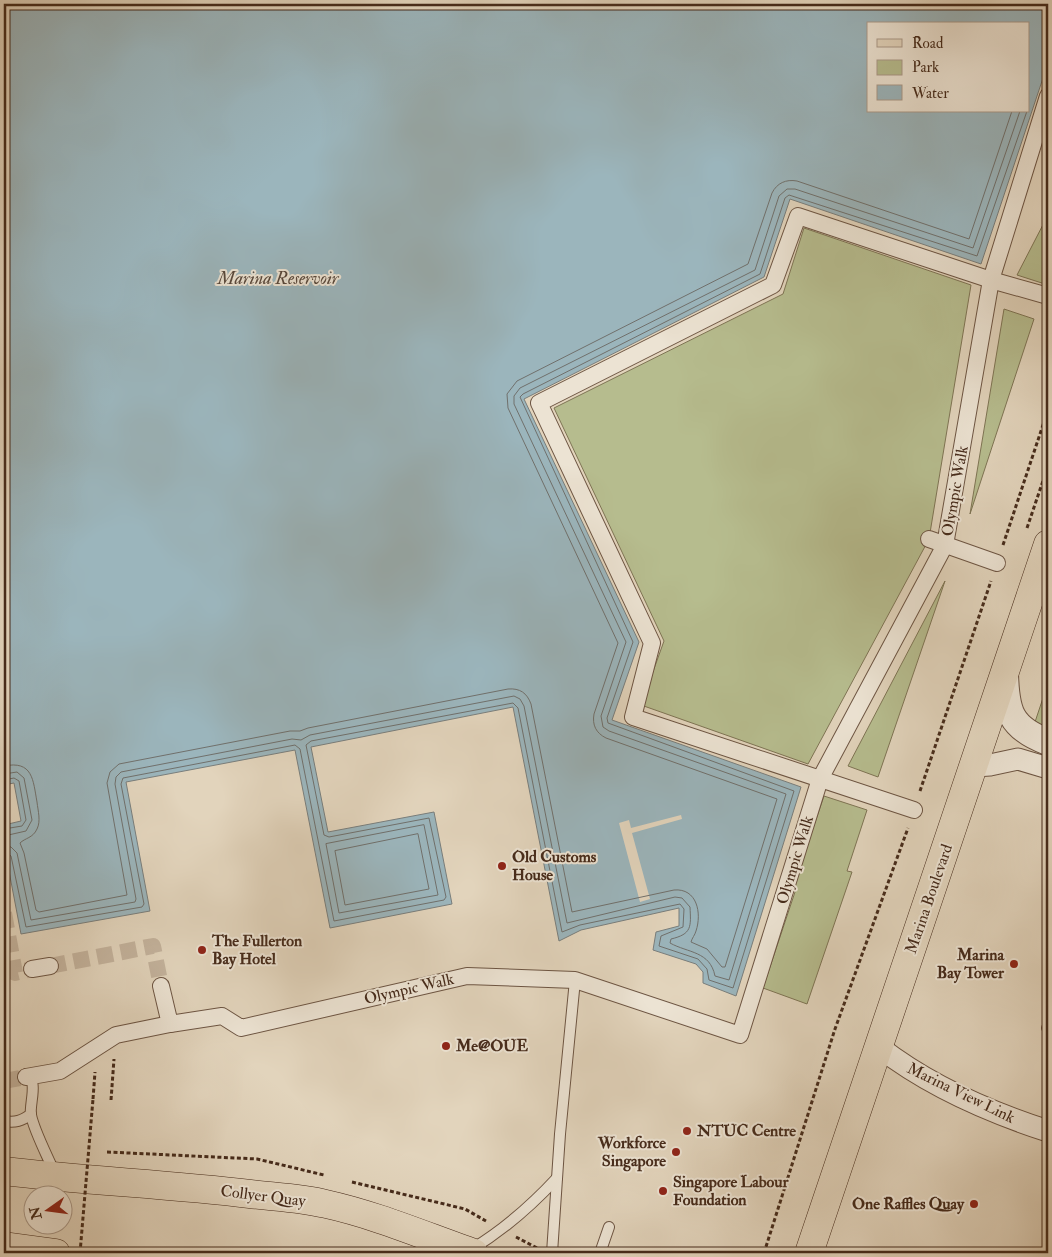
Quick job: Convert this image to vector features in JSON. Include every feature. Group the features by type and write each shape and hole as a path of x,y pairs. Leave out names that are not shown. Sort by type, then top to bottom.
{"main road":[{"name":"Marina Boulevard","path":"809,1253 975,766 1048,544"},
{"name":"Collyer Quay","path":"4,1171 50,1177 104,1179 204,1189 325,1204 405,1228 471,1252"},
{"path":"4,1246 56,1253"}],"street":[{"name":"Olympic Walk","path":"27,1075 60,1071 116,1035 222,1016 242,1028 467,976 575,980 740,1035 820,779 945,545 991,280 1048,96"},
{"path":"914,810 632,717 652,643 540,403 773,285 798,216 991,280 1048,296"},
{"path":"929,538 997,563"},
{"path":"1005,672 1007,701 1014,719 1024,732 1048,742"},
{"path":"975,766 1018,759 1048,768"},
{"path":"32,969 50,966"},
{"path":"161,986 170,1024"},
{"name":"Marina View Link","path":"879,1047 904,1066 931,1082 1023,1123 1048,1131"}],"lane":[{"path":"552,1253 575,980"},
{"path":"27,1075 33,1104 31,1114 50,1177"},
{"path":"4,1121 24,1120 31,1114"},
{"path":"471,1252 529,1208 557,1178"},
{"path":"600,1253 609,1227"}],"path":[{"path":"764,1253 835,1029 914,810 1048,410"},
{"path":"97,1047 115,1048 111,1100"},
{"path":"80,1253 93,1099"}],"green space":[{"path":"1048,215 1048,285 1017,275"},
{"path":"804,228 971,285 929,539 808,764 641,705 664,641 554,408 783,294"},
{"path":"1004,309 1034,319 970,514"},
{"path":"945,581 878,777 848,766"},
{"path":"1048,683 1048,734 1033,728"},
{"path":"824,796 867,810 847,871 852,872 807,1004 763,988 796,889 793,887"}],"water":[{"name":"Marina Reservoir","path":"4,4 1048,4 1048,63 981,264 790,199 764,277 524,399 639,642 612,720 801,787 736,996 703,983 703,972 696,964 653,950 656,932 679,926 679,908 581,930 559,941 513,707 311,747 328,832 434,812 452,904 330,928 295,750 126,782 150,911 21,934 4,845 4,825 21,821 14,783 4,785"}],"pier":[{"path":"681,815 682,819 632,833 650,899 640,902 619,823 629,820 631,828"}],"tunnel":[{"path":"4,913 15,973 32,969"},
{"path":"50,966 153,946 161,986"},
{"path":"4,1081 26,1077"}],"place":[{"name":"Old Customs House","path":"502,866"},
{"name":"The Fullerton Bay Hotel","path":"202,950"},
{"name":"Marina Bay Tower","path":"1014,964"},
{"name":"Me@OUE","path":"446,1046"},
{"name":"NTUC Centre","path":"687,1131"},
{"name":"Workforce Singapore","path":"676,1152"},
{"name":"Singapore Labour Foundation","path":"663,1191"},
{"name":"One Raffles Quay","path":"974,1204"}]}
